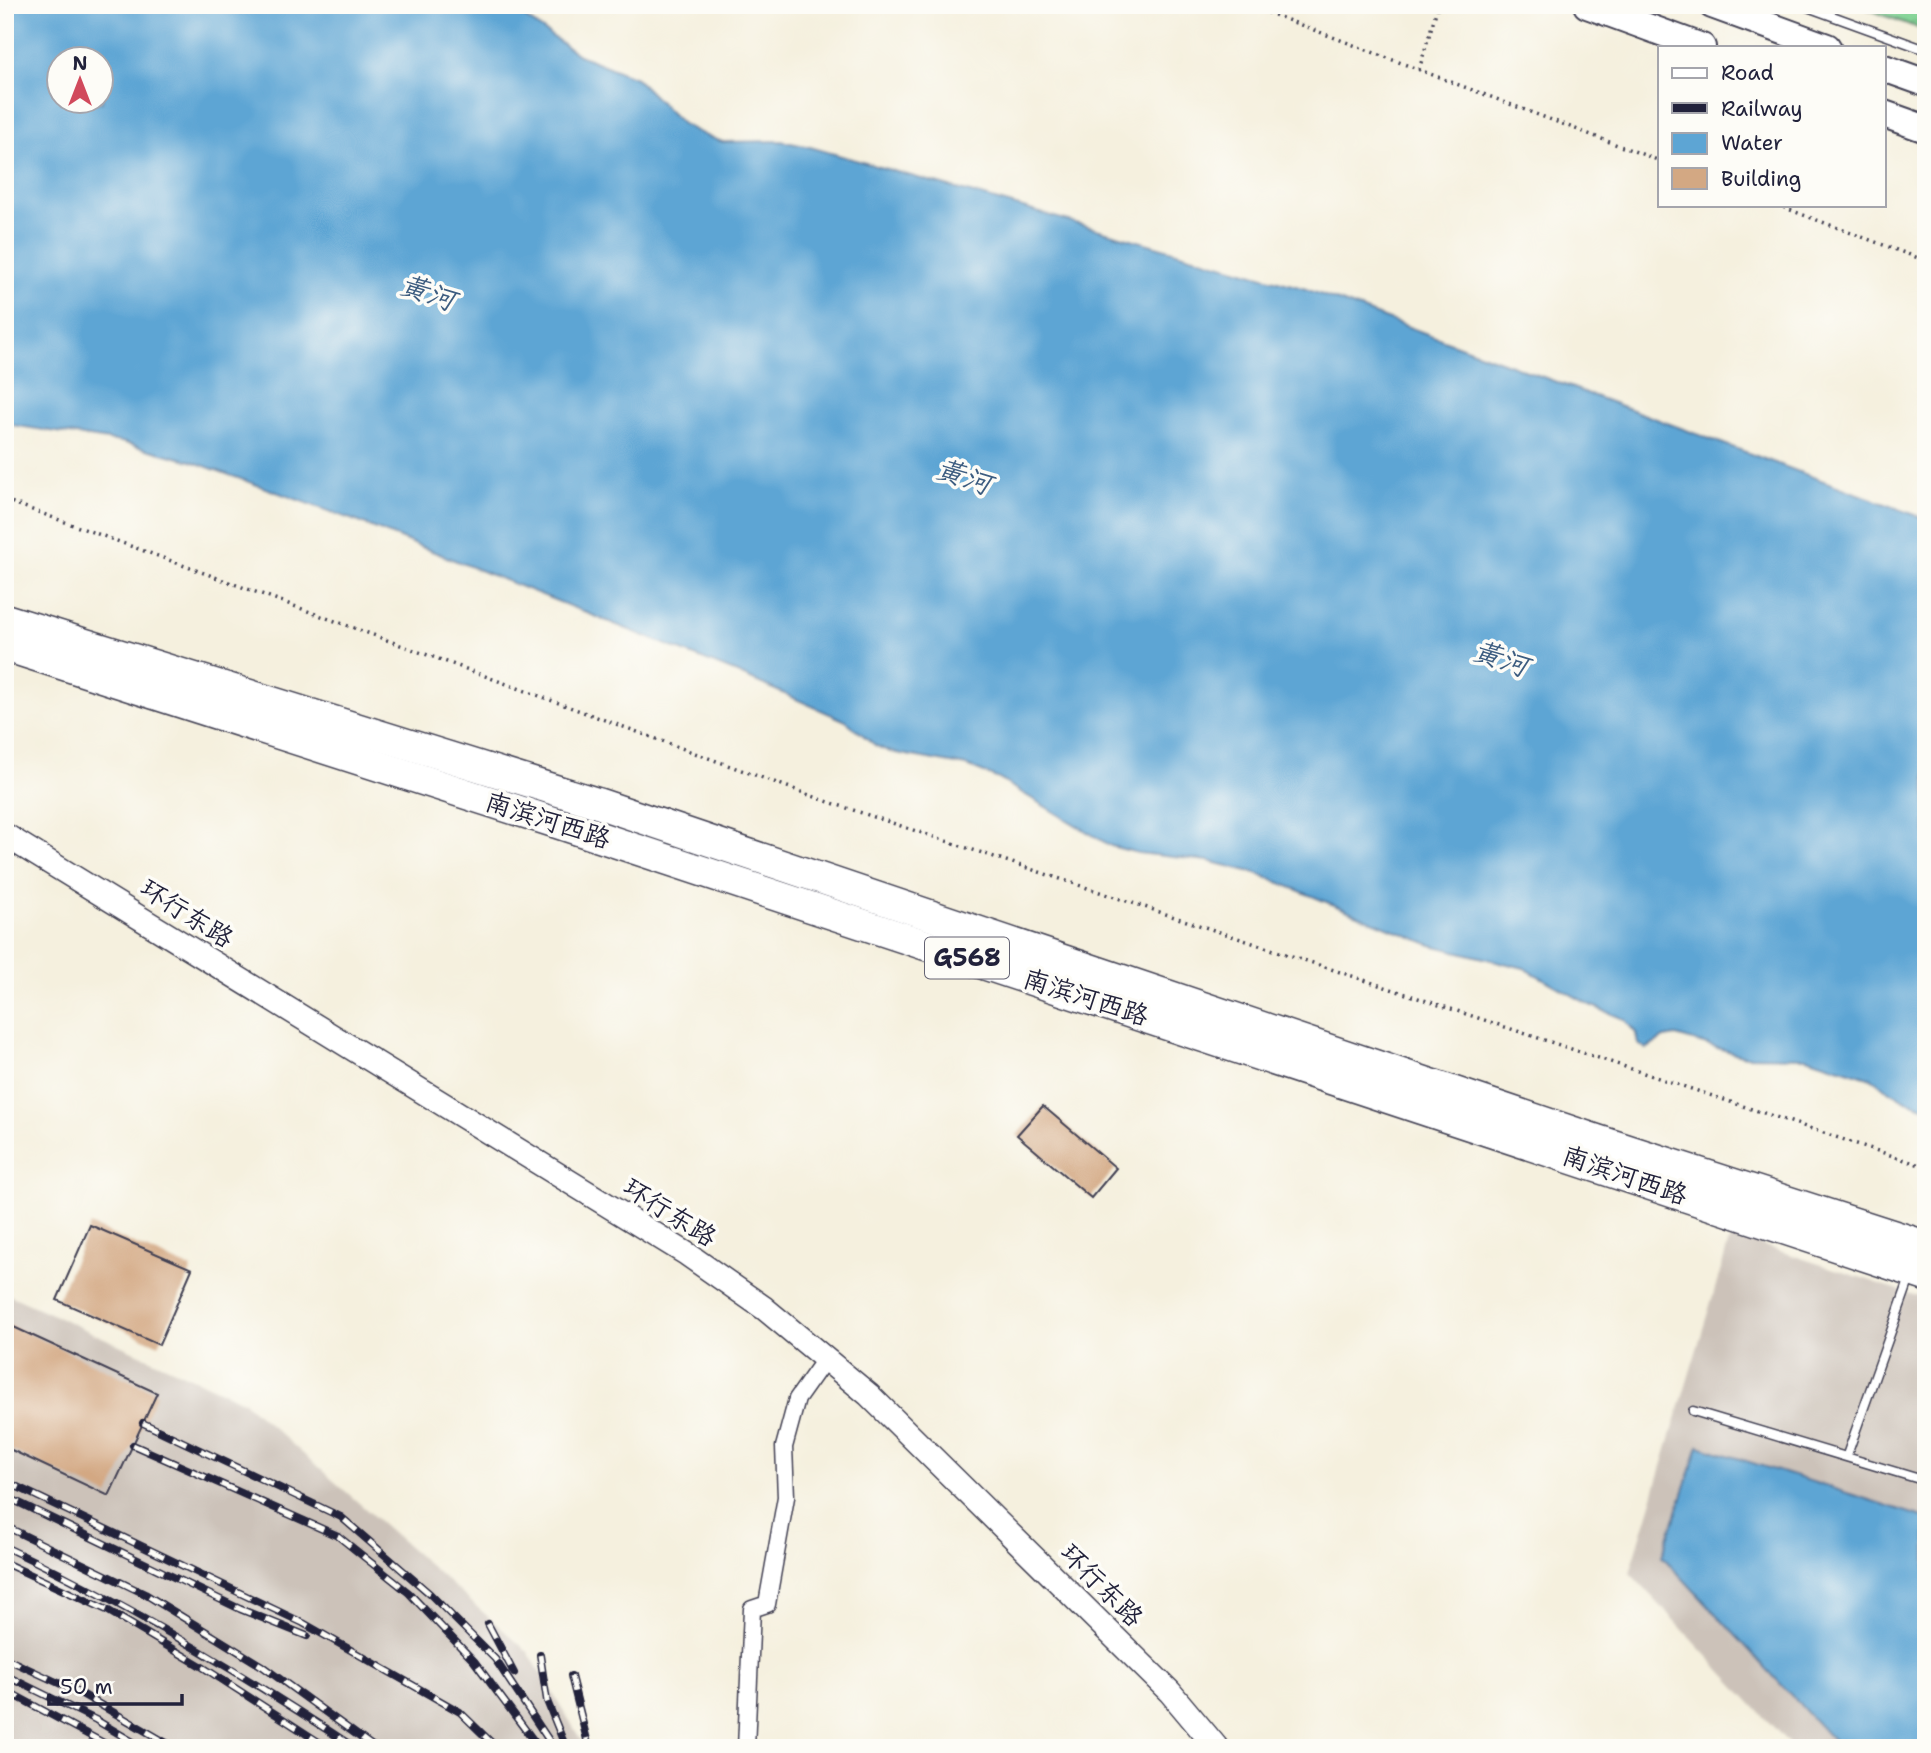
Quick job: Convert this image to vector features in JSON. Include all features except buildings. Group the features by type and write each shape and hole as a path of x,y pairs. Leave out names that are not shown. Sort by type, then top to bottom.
{"highway":[{"name":"南滨河西路","path":"5,619 597,803 1584,1135 1921,1265"},
{"name":"南滨河西路","path":"5,646 1921,1265"}],"main road":[{"path":"1587,5 1699,46"},
{"path":"1712,5 1824,46"},
{"path":"1885,68 1926,83"},
{"path":"1885,114 1926,129"}],"street":[{"name":"环行东路","path":"5,835 687,1254 764,1308 869,1395 1141,1663 1217,1748"},
{"path":"746,1748 752,1609 767,1604 773,1584 786,1497 784,1447 797,1399 826,1358"}],"lane":[{"path":"1802,5 1926,50"},
{"path":"1847,1455 1921,1265"},
{"path":"1693,1411 1926,1480"}],"path":[{"path":"1248,5 1658,160"},
{"path":"1419,70 1438,5"},
{"path":"1780,206 1926,261"},
{"path":"5,500 823,800 1926,1167"}],"shaded area":[{"path":"1731,1235 1926,1299 1926,1748 1793,1748 1630,1573"},
{"path":"5,1293 243,1401 528,1652 586,1748 5,1748"}],"green space":[{"path":"1857,5 1926,5 1926,31"}],"water":[{"name":"黄河","path":"5,5 507,5 579,55 636,78 682,124 706,136 723,142 781,141 810,147 1306,289 1926,519 1926,1108 1904,1100 1871,1078 1807,1057 1745,1056 1676,1036 1664,1038 1646,1049 1638,1044 1636,1033 1624,1019 1590,1005 1524,968 1431,945 1256,873 1208,861 1138,853 1111,846 999,779 967,766 890,752 876,746 846,721 737,673 359,522 191,461 121,442 5,424"},
{"path":"1699,1446 1926,1518 1926,1746 1840,1748 1662,1556"}],"railway":[{"path":"143,1423 341,1517 430,1594 495,1659 550,1742"},
{"path":"133,1445 338,1536 409,1593 474,1661 539,1748"},
{"path":"5,1481 303,1623 460,1712 497,1748"},
{"path":"5,1496 240,1609 307,1636"},
{"path":"5,1526 145,1594 262,1666 375,1748"},
{"path":"5,1547 184,1641 355,1748"},
{"path":"5,1563 107,1610 201,1666 328,1748"},
{"path":"488,1624 514,1673"},
{"path":"540,1655 547,1701 566,1748"},
{"path":"5,1658 80,1693 175,1748"},
{"path":"5,1675 96,1720 143,1748"},
{"path":"571,1676 589,1748"},
{"path":"5,1690 113,1748"}]}
